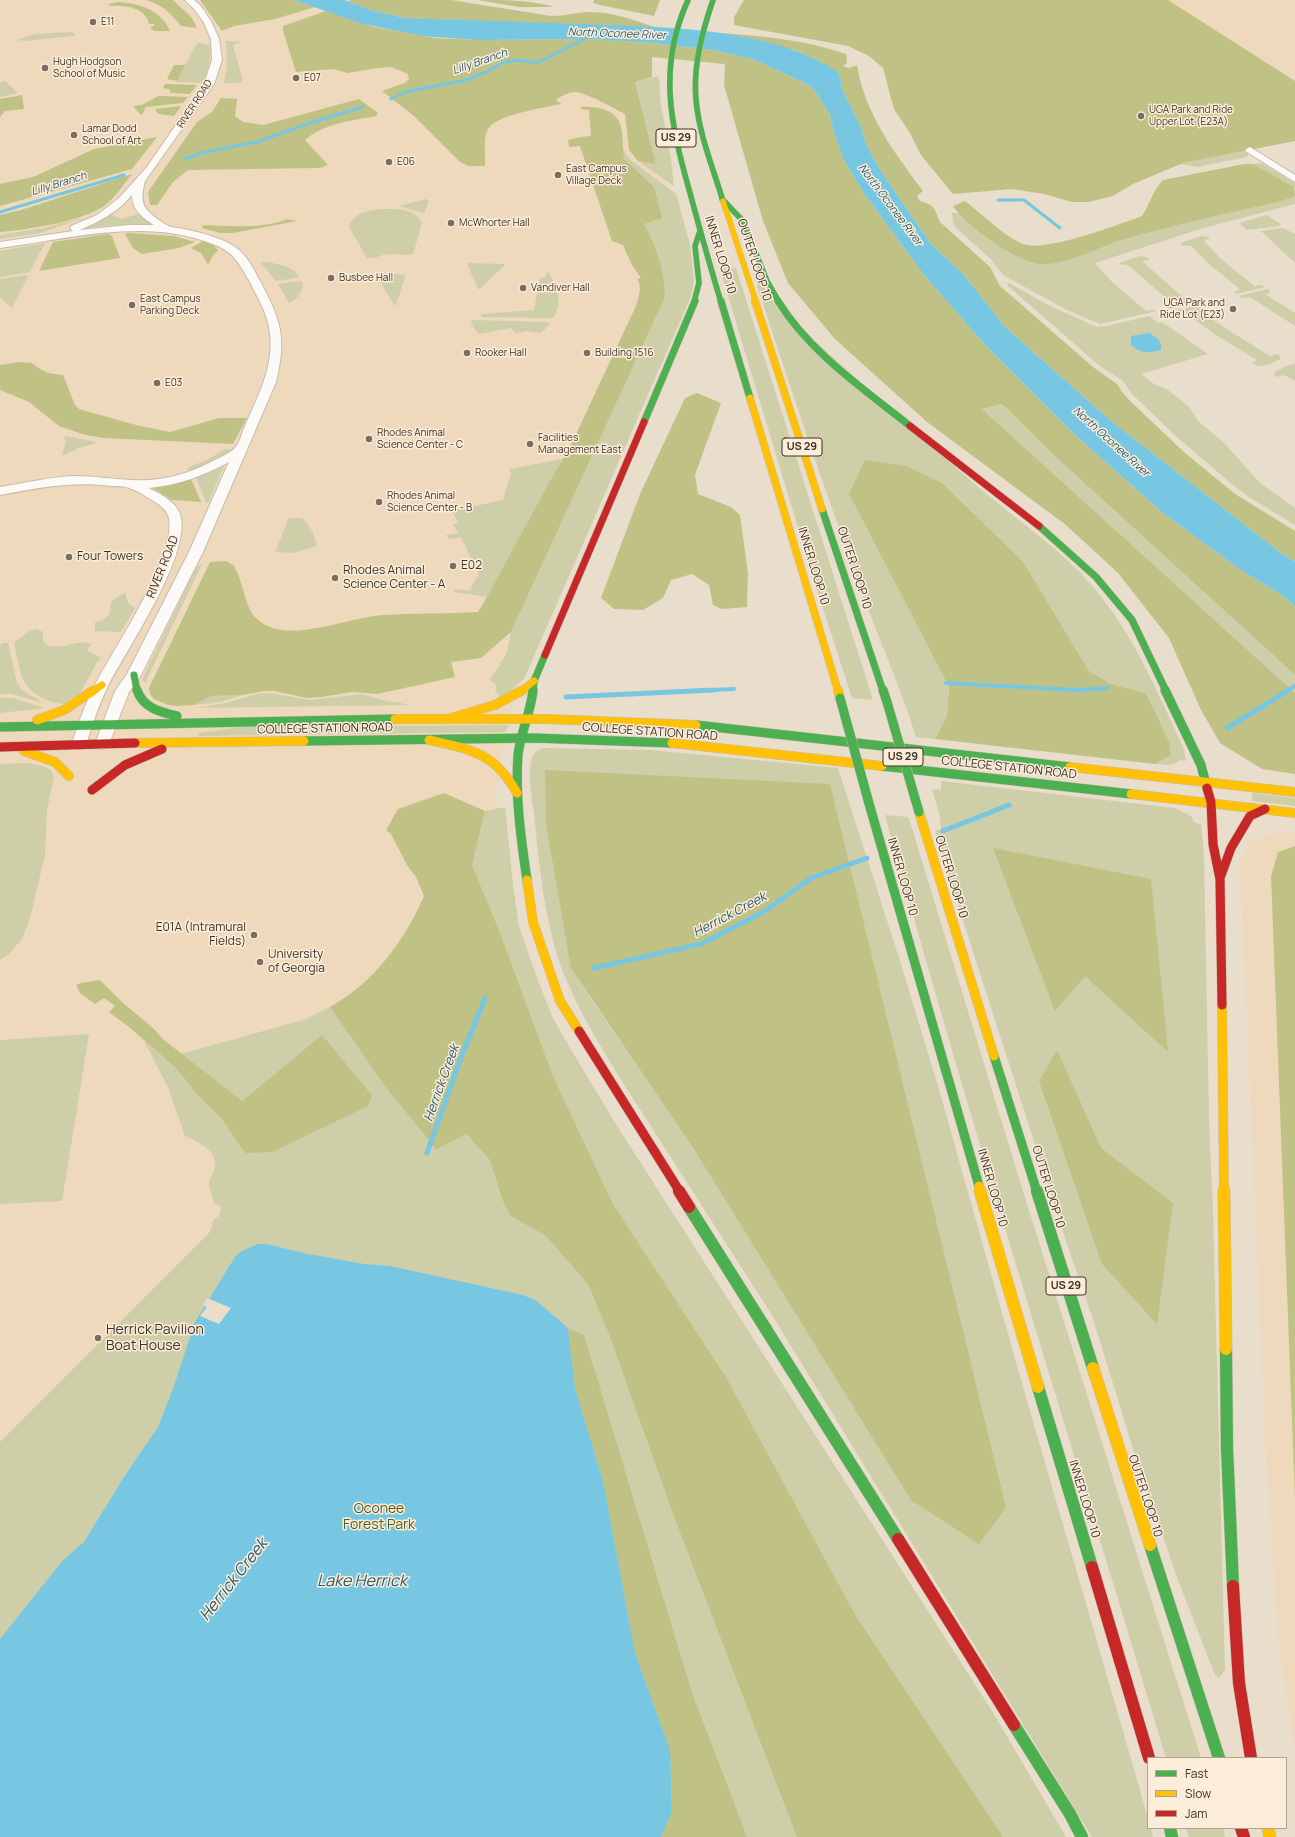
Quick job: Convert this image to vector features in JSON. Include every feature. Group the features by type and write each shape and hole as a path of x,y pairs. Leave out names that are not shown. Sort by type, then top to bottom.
{"main road":[{"name":"INNER LOOP 10","path":"688,0 680,16 673,38 670,59 669,90 671,117 700,231 840,698 1003,1269 1149,1757"},
{"name":"OUTER LOOP 10","path":"713,0 706,20 697,64 696,99 702,128 722,199 842,569 887,702 919,812 1064,1281 1219,1757"},
{"path":"722,199 743,221 767,281 778,303 798,328 826,358 928,441 1030,518 1096,577 1132,620 1201,765 1211,802 1213,844 1220,879 1227,1448 1234,1613 1239,1683 1251,1757"},
{"path":"700,231 695,246 699,283 696,298 534,681 532,703 518,754 518,795 522,847 533,922 560,1001 1070,1814 1082,1837"},
{"path":"134,675 137,694 148,708 160,713 209,722"},
{"path":"451,718 513,699 526,690 534,681"},
{"path":"21,726 64,710 102,684"},
{"name":"COLLEGE STATION ROAD","path":"0,727 85,724 451,718 611,720 721,728 1295,792"},
{"name":"COLLEGE STATION ROAD","path":"4,747 186,742 522,738 668,743 1211,802 1295,813"},
{"path":"429,740 472,750 489,758 504,770 518,795"},
{"path":"92,790 112,772 128,761 186,742"},
{"path":"4,747 54,761 66,768 69,776"},
{"path":"1220,879 1231,848 1250,816 1265,809"}],"street":[{"name":"RIVER ROAD","path":"51,237 104,215 124,200 140,181 209,84 214,72 217,48 207,21 197,7 189,0"},
{"path":"1250,150 1295,179"},
{"name":"RIVER ROAD","path":"140,181 136,195 140,208 148,217 168,229"},
{"name":"RIVER ROAD","path":"0,245 117,228 168,229 211,240 229,248 239,255 269,306 274,321 275,356 270,382 196,552 134,675 122,691 102,744"},
{"path":"0,490 64,481 85,480 132,484 187,478 223,462 240,450"},
{"name":"RIVER ROAD","path":"79,744 85,724 102,684 148,603 177,534 175,516 162,500 132,484"}],"shaded area":[{"name":"University of Georgia","path":"0,0 294,0 343,18 588,39 656,145 684,244 517,678 496,789 501,898 541,1026 1035,1837 0,1837"},
{"path":"1154,0 1295,0 1295,89"},
{"path":"1275,833 1295,833 1295,1749 1279,1644 1266,1453 1240,860 1250,843"}],"green space":[{"path":"146,0 173,0 192,18 197,28 181,26 166,10 157,4"},
{"path":"200,0 294,0 315,7 275,19 234,26 222,31"},
{"path":"451,0 551,16 600,12 625,17 657,28 405,18 373,11 347,1"},
{"path":"478,0 507,0 555,7 519,7"},
{"path":"594,0 660,0 654,16 600,5 593,3"},
{"path":"744,0 1168,0 1295,81 1295,141 1183,163 1133,184 1113,196 1088,202 1072,202 1044,194 1012,189 953,194 921,155 910,133 894,109 883,68 869,56 848,46 734,25 734,17"},
{"path":"118,2 134,4 148,9 161,18 170,31 155,31 150,29 155,24 149,24 147,18 143,14 133,8 111,6 108,4"},
{"path":"326,11 374,27 436,38 477,40 588,39 643,42 714,50 755,60 807,84 814,90 829,113 843,158 863,192 924,275 986,346 1075,435 1163,513 1238,568 1286,598 1295,607 1295,675 1058,459 1002,404 982,409 1295,693 1295,774 1262,769 1220,743 1201,710 1169,638 1118,573 1066,525 927,422 835,339 788,283 763,221 724,85 725,64 652,57 652,77 635,82 656,164 638,161 629,150 625,114 594,98 576,92 565,94 556,100 561,104 532,110 499,120 487,131 485,143 485,166 469,166 460,162 414,116 382,91 405,83 409,79 408,74 391,67 348,73 333,69 296,72 283,31 283,26"},
{"path":"72,32 75,35 74,36 25,41 17,40 35,34"},
{"path":"721,33 768,37 800,42 846,54 847,63 843,66 849,68 857,65 867,100 882,132 923,191 917,196 920,201 931,205 940,222 990,267 1000,286 1093,367 1117,384 1129,400 1185,453 1235,494 1295,531 1295,562 1281,553 1111,421 1005,327 964,275 931,244 882,173 867,146 862,129 842,89 839,73 815,59 795,50"},
{"path":"226,41 241,42 233,45 242,83 224,83 227,66"},
{"path":"198,43 210,45 210,60 203,83 176,82 196,45"},
{"path":"174,65 185,65 177,81 167,79"},
{"path":"659,76 661,106 671,159 674,186 638,161 656,163 635,82"},
{"path":"5,81 18,93 0,97 0,82"},
{"path":"165,84 197,85 190,94 171,93 169,89 163,88"},
{"path":"22,95 24,109 5,111 0,117 0,99"},
{"path":"158,96 188,97 183,103 145,107 144,112 141,115 133,106 142,105"},
{"path":"221,98 237,99 235,116 243,122 263,125 359,99 378,113 376,116 329,126 305,140 328,165 320,168 188,170 173,182 157,205 150,205 148,192 197,122 212,112"},
{"path":"181,106 174,116 158,114 155,109"},
{"path":"581,107 602,109 612,113 616,117 620,124 623,139 624,159 654,187 662,218 644,224 659,259 665,297 511,632 481,658 451,662 455,677 377,694 351,692 307,698 274,691 264,691 243,695 211,696 194,705 178,706 168,705 154,699 150,694 149,688 210,562 226,561 233,565 252,613 256,618 268,626 283,630 317,628 383,615 478,612 570,447 636,306 639,296 640,285 637,279 641,278 632,265 623,245 612,241 580,146 569,147 568,140 591,136 589,110 581,109"},
{"path":"157,137 132,169 0,206 0,184 33,177 94,149"},
{"path":"623,150 632,161 676,194 690,244 694,281 691,296 524,679 502,698 495,692 497,686 490,680 507,653 511,632 665,297 656,251 644,224 654,187 623,159"},
{"path":"1244,151 1248,154 1247,157 1197,167 1179,164"},
{"path":"1262,163 1295,183 1295,188 1253,164"},
{"path":"1244,164 1253,164 1294,187 1295,196 1282,201 1125,239 1075,258 1054,263 1034,263 1008,252 969,223 953,206 965,201 1004,233 1020,243 1038,246 1084,236 1142,216 1163,180"},
{"path":"132,174 112,199 95,211 54,224 0,232 0,215 21,210"},
{"path":"1295,196 1295,204 1200,229 1095,263 1111,281 1146,311 1157,311 1100,324 1065,309 1003,275 991,259 957,229 953,223 952,213 958,213 977,230 1069,259 1122,240 1167,227 1282,201"},
{"path":"426,199 429,201 424,213 399,206"},
{"path":"383,209 406,210 415,214 419,218 422,223 413,254 387,254 367,258 349,227 351,222 359,215 368,211"},
{"path":"109,214 122,219 138,214 154,225 112,225 79,229"},
{"path":"1267,215 1281,224 1280,226 1247,230 1240,224 1242,222"},
{"path":"85,217 41,233 0,239 0,235 44,228"},
{"path":"287,219 297,221 233,233 220,233 202,228 203,225 257,226"},
{"path":"1283,228 1295,234 1295,263 1261,231"},
{"path":"108,234 112,236 120,258 39,271 53,242"},
{"path":"125,234 174,236 195,242 179,248 142,254 133,248"},
{"path":"1201,236 1209,237 1209,239 1204,240 1206,243 1220,258 1254,286 1261,285 1265,287 1236,294 1234,292 1240,289 1210,265 1191,246 1183,246 1180,243"},
{"path":"203,241 213,245 218,250 208,265 201,253 191,248"},
{"path":"45,243 30,272 0,277 0,251"},
{"path":"1140,256 1149,258 1149,260 1142,261 1187,301 1197,302 1168,309 1166,306 1173,304 1128,265 1119,264"},
{"path":"264,262 288,267 299,276 296,278 276,281 261,263"},
{"path":"467,264 505,265 480,289 478,289"},
{"path":"736,268 873,700 852,698 815,584 720,269"},
{"path":"547,271 554,282 559,300 553,318 481,317 482,314 534,310 540,278 545,278"},
{"path":"381,273 406,275 396,305 394,305 377,276"},
{"path":"753,273 759,273 774,304 978,487 1067,560 1094,588 1121,625 1155,686 1184,749 1186,761 1180,760 1175,764 1165,765 1155,764 1171,755 1146,693 1111,684 1089,671 1024,563 849,494 949,687 947,716 935,739 916,737 904,701 834,515"},
{"path":"27,275 28,277 12,308 0,297 0,279"},
{"path":"300,281 303,283 301,292 289,303 278,284"},
{"path":"1007,282 1048,305 1097,327 1149,316 1158,323 1162,322 1208,354 1141,374 1154,384 1168,390 1189,407 1198,421 1224,443 1260,483 1295,508 1295,525 1249,497 1227,480 1178,438 1132,394 1122,380 1101,367 1008,286"},
{"path":"1268,289 1271,292 1265,294 1295,313 1295,326 1250,297 1242,298 1239,296"},
{"path":"1200,305 1203,307 1198,309 1222,326 1270,356 1278,354 1281,359 1262,366 1255,365 1252,363 1257,360 1216,335 1183,312 1175,313 1171,311"},
{"path":"472,320 548,322 550,324 541,333 528,331 516,333 511,328 479,334 471,324"},
{"path":"19,362 32,363 39,369 46,372 63,375 75,405 79,409 136,425 170,432 219,418 247,418 233,444 103,438 85,435 59,426 29,402 0,390 0,365"},
{"path":"1295,364 1295,381 1284,375 1277,377 1274,375 1276,371"},
{"path":"697,393 721,403 695,475 698,494 731,507 740,515 748,573 747,607 722,609 713,605 709,585 692,574 671,580 663,598 643,610 614,609 601,598 640,494 685,398"},
{"path":"1002,404 1058,459 1295,675 1295,693 982,409"},
{"path":"66,436 97,442 62,455 66,442 64,437"},
{"path":"225,449 231,449 216,461 190,472 188,470 189,467 207,460"},
{"path":"563,459 487,597 454,592 456,589 469,591 479,574 461,537 449,539 446,535 458,533 453,524 458,523 452,511 503,500 511,473 509,469"},
{"path":"865,460 906,466 942,483 1024,563 1089,671 1111,684 1146,693 1169,742 1171,755 1155,764 935,739 947,716 949,687 849,494"},
{"path":"224,466 208,503 206,502 196,477"},
{"path":"191,479 201,502 172,500 151,487"},
{"path":"289,518 302,518 308,524 315,537 317,546 292,553 275,552"},
{"path":"202,564 145,683 142,680 148,667 196,568"},
{"path":"126,593 128,602 135,608 121,632 95,631 95,622 101,621 109,615 112,601"},
{"path":"37,629 43,632 43,641 48,646 63,646 84,642 91,644 87,650 101,658 97,662 81,692 64,704 54,703 33,692 27,686 20,671 14,642 27,632"},
{"path":"2,643 8,643 17,683 22,690 44,703 11,694 0,694 0,646"},
{"path":"270,693 310,700 362,694 386,701 413,705 196,708 226,703 256,694"},
{"path":"243,695 220,702 194,705 211,696"},
{"path":"0,698 13,698 45,708 0,713"},
{"path":"509,725 505,732 198,736 199,733 240,727"},
{"path":"544,748 651,750 838,768 900,961 938,1086 1021,1380 1134,1769 1147,1815 1147,1829 1151,1829 1153,1837 1092,1837 772,1315 616,1072 578,1006 554,946 546,909 540,871 530,779 533,755","holes":["571,969 979,1543 697,1154"]},
{"path":"28,763 51,770 54,777 47,810 45,855 29,922 21,940 10,953 0,960 0,764"},
{"path":"545,770 830,784 1006,1508 979,1544 911,1500 697,1154 571,968 546,824"},
{"path":"941,781 1175,808 1191,816 1195,823 1201,824 1204,855 1209,1119 1213,1213 1225,1670 1219,1678 1215,1675 1178,1580 1136,1458 1094,1322 1066,1241 951,883 935,830 941,830 940,817 932,789 941,790"},
{"path":"444,793 485,811 472,865 499,930 553,1076 613,1204 726,1377 856,1616 1003,1837 797,1837 675,1519 609,1334 588,1284 546,1236 511,1216 503,1201 490,1160 467,1134 436,1149 384,1085 330,1007 360,986 386,960 407,929 424,896 416,877 407,865 391,834 386,830 398,809"},
{"path":"1252,793 1295,798 1295,806 1252,801"},
{"path":"505,807 519,926 552,1016 617,1126 992,1711 1066,1837 1003,1837 856,1616 726,1377 613,1204 553,1076 499,930 472,865 485,811"},
{"path":"885,815 908,817 911,825 1022,1188 1201,1757 1166,1757 987,1169"},
{"path":"1295,846 1295,1499 1271,876 1278,852"},
{"path":"993,848 1151,879 1168,1052 1085,976 1055,1011"},
{"path":"100,980 123,1003 153,1028 164,1040 242,1101 322,1035 372,1095 368,1106 272,1152 245,1153 221,1118 198,1096 177,1069 129,1027 109,1012 115,1006 104,998 95,1004 80,993 76,985"},
{"name":"Lake Herrick","path":"330,1007 384,1085 424,1091 582,1235 954,1837 0,1837 0,1442 210,1232 214,1219 219,1216 221,1206 214,1203 209,1185 214,1170 214,1158 207,1148 185,1136 168,1087 144,1041 177,1069 198,1096 221,1118 245,1153 372,1095 322,1036 242,1101 181,1054 303,1020"},
{"path":"89,1034 62,1201 0,1204 0,1040"},
{"path":"1057,1050 1101,1148 1173,1203 1157,1324 1102,1264 1039,1081"},
{"path":"568,1328 584,1335 692,1693 747,1837 661,1837 672,1812 670,1750 635,1653 603,1481 575,1388"},
{"path":"1186,1829 1223,1829 1225,1837 1189,1837"}],"water":[{"name":"North Oconee River","path":"294,0 344,0 373,11 405,18 643,26 713,32 781,46 812,58 839,73 842,89 862,129 867,146 882,173 931,244 964,275 1005,327 1111,421 1281,553 1295,562 1295,607 1286,598 1238,568 1163,513 1075,435 986,346 924,275 863,192 843,158 829,113 814,90 807,84 755,60 714,50 643,42 588,39 477,40 423,36 363,24"},
{"path":"1149,333 1157,338 1161,344 1161,350 1145,352 1131,345 1131,336"},
{"name":"Lake Herrick","path":"257,1244 267,1244 303,1253 364,1264 390,1266 523,1295 535,1300 568,1328 575,1388 603,1481 635,1653 670,1750 672,1812 661,1837 0,1837 0,1639 63,1560 84,1542 124,1477 158,1427 174,1386 195,1322 235,1257 240,1252"}],"pier":[{"path":"207,1298 231,1308 219,1324 200,1316 207,1307 203,1305"}],"waterway":[{"name":"Lilly Branch","path":"391,99 405,92 466,80 486,72 504,62 517,60 537,63 588,37"},
{"name":"Lilly Branch","path":"185,159 205,152 257,142 313,122 363,107"},
{"name":"Lilly Branch","path":"0,212 124,175"},
{"path":"998,200 1024,200 1060,228"},
{"path":"946,683 1077,690"},
{"name":"Herrick Creek","path":"1287,691 1295,686"},
{"path":"1077,690 1108,688"},
{"path":"698,691 734,689"},
{"path":"698,691 714,690"},
{"name":"Herrick Creek","path":"1227,728 1289,690"},
{"path":"693,691 698,691"},
{"path":"566,697 698,691"},
{"name":"Herrick Creek","path":"943,831 1009,805"},
{"name":"Herrick Creek","path":"594,968 701,944 765,911 811,878 867,858"},
{"name":"Herrick Creek","path":"427,1153 462,1055 485,998"}],"traffic: fast":[{"path":"688,0 679,22 671,55 669,79 671,115 695,213 750,398"},
{"path":"713,0 699,49 695,88 698,112 704,138 723,201"},
{"path":"722,199 743,221 767,281 779,303 798,328 826,358 910,426"},
{"path":"644,422 696,298 699,283 695,246 700,231"},
{"path":"822,509 887,702"},
{"path":"1039,526 1096,577 1132,620 1201,765 1207,788"},
{"path":"527,880 522,847 518,793 518,754 532,703 534,681 545,655"},
{"path":"134,675 138,693 146,704 159,711 177,716"},
{"path":"840,698 870,807"},
{"path":"887,702 919,812"},
{"path":"0,727 395,719"},
{"path":"696,725 1070,767"},
{"path":"304,741 534,738 672,743"},
{"path":"882,766 1131,794"},
{"path":"870,807 979,1186"},
{"path":"994,1056 1093,1368"},
{"path":"689,1207 898,1539"},
{"path":"1226,1349 1227,1448 1233,1586"},
{"path":"1038,1387 1092,1567"},
{"path":"1150,1545 1219,1757"},
{"path":"1014,1725 1070,1814 1082,1837"},
{"path":"1170,1829 1172,1837"}],"traffic: slow":[{"path":"723,201 822,509"},
{"path":"750,398 840,698"},
{"path":"451,718 495,705 525,689 534,681"},
{"path":"37,720 64,710 102,685"},
{"path":"395,719 546,719 696,725"},
{"path":"429,740 458,746 481,754 491,760 509,779 517,793"},
{"path":"135,743 304,741"},
{"path":"672,743 882,766"},
{"path":"24,751 55,762 65,770 69,776"},
{"path":"1070,767 1295,792"},
{"path":"1131,794 1295,813"},
{"path":"919,812 994,1056"},
{"path":"527,880 533,922 560,1001 579,1031"},
{"path":"1222,1005 1226,1349"},
{"path":"979,1186 1038,1387"},
{"path":"1093,1368 1150,1545"},
{"path":"1268,1829 1270,1837"}],"traffic: jam":[{"path":"545,655 644,422"},
{"path":"910,426 1039,526"},
{"path":"0,747 135,743"},
{"path":"92,790 109,776 133,760 162,749"},
{"path":"1207,788 1211,802 1213,844 1220,879 1222,1005"},
{"path":"1220,878 1231,848 1250,816 1265,809"},
{"path":"579,1031 689,1207"},
{"path":"898,1539 1014,1725"},
{"path":"1092,1567 1149,1757"},
{"path":"1233,1586 1239,1683 1251,1757"},
{"path":"1241,1829 1244,1837"}],"place":[{"name":"E11","path":"93,22"},
{"name":"Hugh Hodgson School of Music","path":"45,68"},
{"name":"E07","path":"296,78"},
{"name":"UGA Park and Ride Upper Lot (E23A)","path":"1141,116"},
{"name":"Lamar Dodd School of Art","path":"74,135"},
{"name":"E06","path":"389,162"},
{"name":"East Campus Village Deck","path":"558,175"},
{"name":"McWhorter Hall","path":"451,223"},
{"name":"Busbee Hall","path":"331,278"},
{"name":"Vandiver Hall","path":"523,288"},
{"name":"East Campus Parking Deck","path":"132,305"},
{"name":"UGA Park and Ride Lot (E23)","path":"1233,309"},
{"name":"Rooker Hall","path":"467,353"},
{"name":"Building 1516","path":"587,353"},
{"name":"E03","path":"157,383"},
{"name":"Rhodes Animal Science Center - C","path":"369,439"},
{"name":"Facilities Management East","path":"530,444"},
{"name":"Rhodes Animal Science Center - B","path":"379,502"},
{"name":"Four Towers","path":"69,557"},
{"name":"E02","path":"453,566"},
{"name":"Rhodes Animal Science Center - A","path":"335,578"},
{"name":"E01A (Intramural Fields)","path":"254,935"},
{"name":"University of Georgia","path":"260,962"},
{"name":"Herrick Pavilion Boat House","path":"98,1338"}],"park label":[{"name":"Oconee Forest Park","path":"379,1518"}]}
